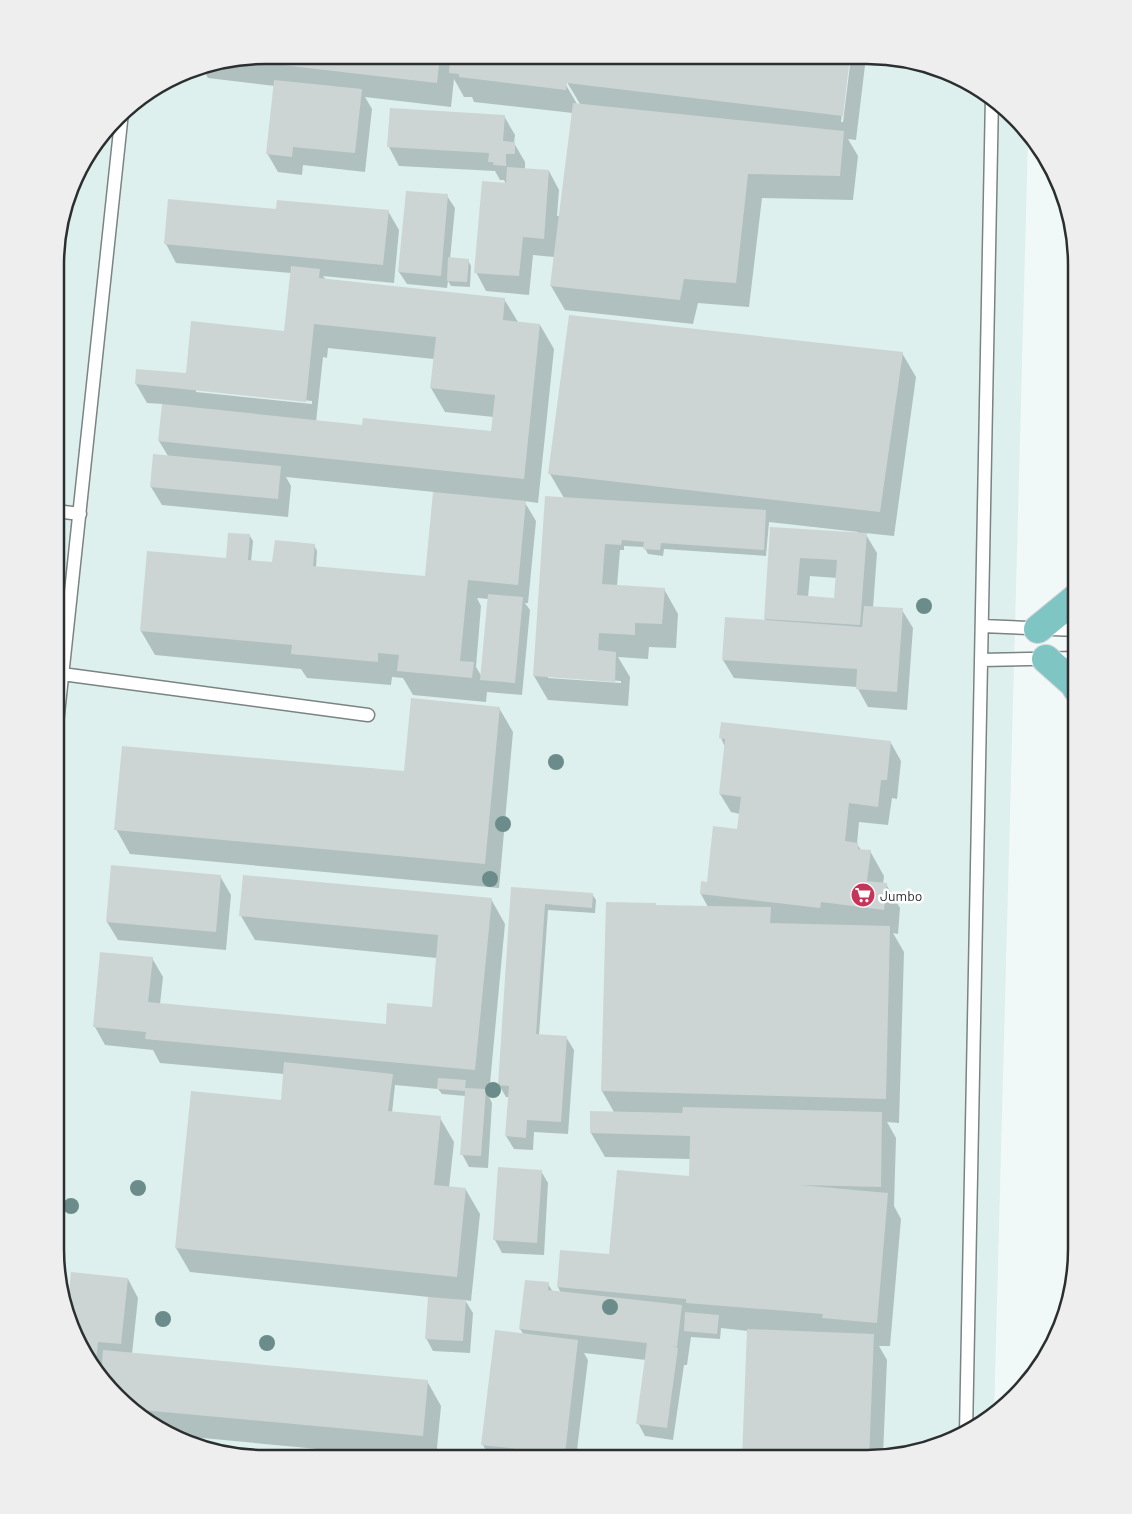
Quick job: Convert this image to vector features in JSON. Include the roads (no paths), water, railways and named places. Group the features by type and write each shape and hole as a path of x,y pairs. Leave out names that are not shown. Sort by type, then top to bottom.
{"main road":[{"path":"1038,629 1068,604"},
{"path":"1046,659 1068,679"}],"lane":[{"path":"966,1424 992,107"},
{"path":"64,656 121,125"},
{"path":"64,512 80,514"},
{"path":"982,626 1068,630"},
{"path":"982,660 1068,658"},
{"path":"64,674 368,715"}],"place":[{"name":"Jumbo","path":"863,895"}]}
